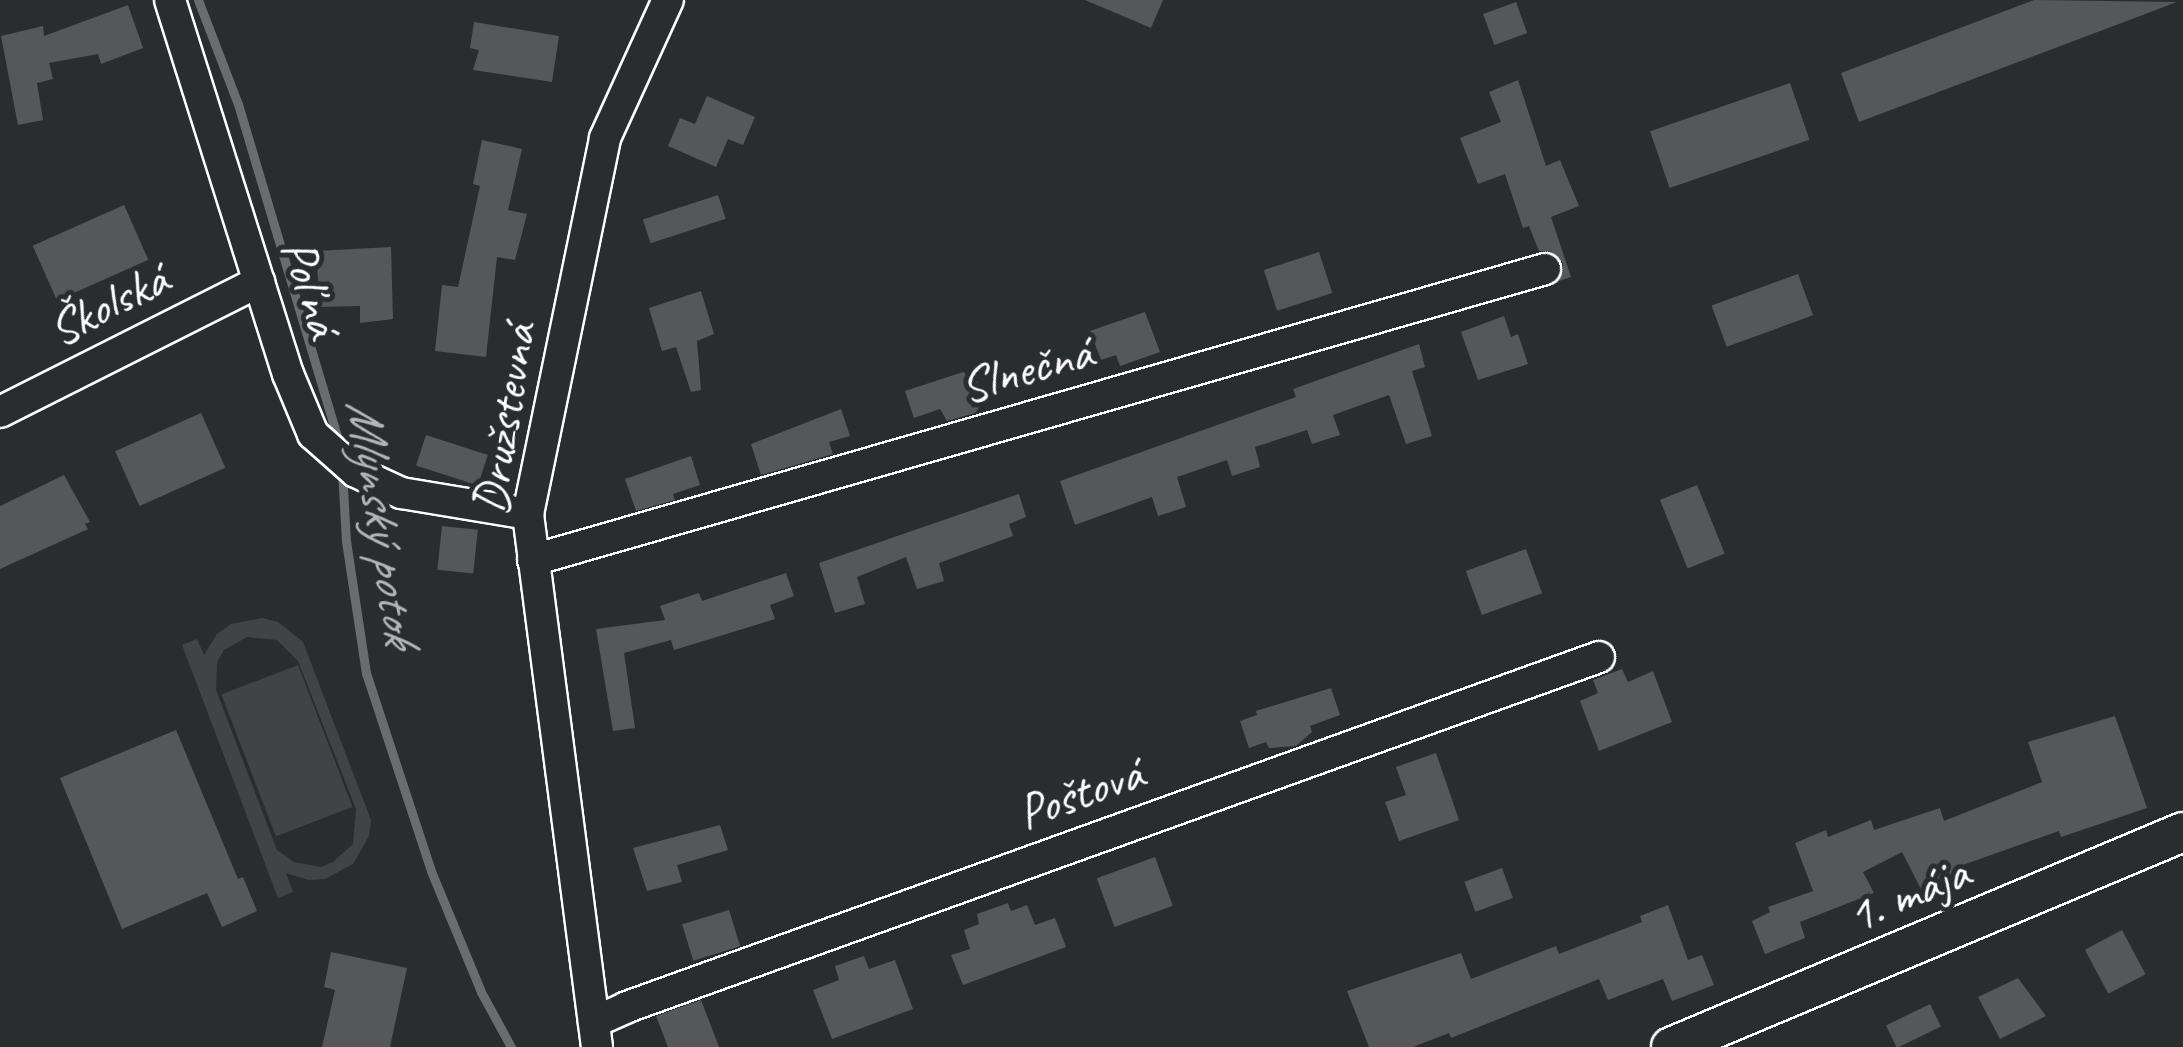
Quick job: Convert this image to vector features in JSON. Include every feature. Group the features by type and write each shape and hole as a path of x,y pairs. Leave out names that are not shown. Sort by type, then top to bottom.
{"street":[{"name":"Poľná","path":"170,0 288,374 313,434 356,472 401,493 528,514"},
{"name":"Družstevná","path":"596,1035 528,514 605,138 668,0"},
{"name":"Slnečná","path":"533,560 1545,269"},
{"name":"Školská","path":"0,412 259,282"},
{"name":"Poštová","path":"596,1035 626,1006 1600,657"},
{"name":"1. mája","path":"1671,1047 2183,832"}],"shaded area":[{"path":"262,618 278,622 303,642 371,820 369,836 353,864 325,879 309,880 286,873 293,892 278,898 182,645 197,639 204,655 217,634 231,624","holes":["247,637 277,640 298,661 356,809 353,844 321,867 294,862 277,850 216,690 217,662 224,650"]},
{"path":"298,665 352,807 276,836 221,694"}],"building":[{"path":"1085,0 1163,0 1151,28"},
{"path":"2034,0 2177,2 1859,122 1841,73"},
{"path":"1516,2 1527,33 1494,45 1483,14"},
{"path":"128,5 143,48 101,64 98,54 49,63 53,79 37,83 43,120 18,125 1,36 43,26 44,36"},
{"path":"474,22 559,36 552,82 473,70 479,50 470,48"},
{"path":"1518,80 1546,166 1560,160 1579,206 1551,217 1571,277 1559,281 1563,263 1550,251 1539,251 1529,226 1523,228 1505,174 1478,184 1460,138 1501,122 1489,92"},
{"path":"1790,83 1810,140 1670,188 1650,131"},
{"path":"707,96 755,117 743,145 728,139 716,167 668,146 680,118 695,124"},
{"path":"482,140 522,149 508,210 527,214 515,260 497,257 486,357 435,351 442,285 458,287 480,186 473,184"},
{"path":"718,195 726,219 651,243 643,219"},
{"path":"124,205 148,260 57,300 33,246"},
{"path":"391,247 393,319 360,323 360,306 320,307 316,251"},
{"path":"1319,252 1332,293 1277,311 1264,270"},
{"path":"1798,274 1813,315 1727,347 1712,305"},
{"path":"701,291 714,334 697,341 701,390 691,392 676,347 662,351 649,308"},
{"path":"1145,312 1160,352 1120,366 1116,355 1101,360 1090,331"},
{"path":"1504,316 1511,337 1518,334 1528,364 1478,380 1461,332"},
{"path":"1419,344 1425,367 1412,371 1432,436 1406,444 1389,395 1333,415 1340,435 1312,444 1307,430 1255,447 1260,467 1232,476 1227,460 1177,477 1186,507 1158,516 1152,497 1075,525 1060,481 1296,397 1293,389"},
{"path":"963,372 978,382 974,393 979,408 975,413 947,421 940,409 914,418 905,391"},
{"path":"841,409 850,436 829,442 833,454 761,475 751,444"},
{"path":"201,413 225,468 140,506 115,451"},
{"path":"426,435 488,455 478,486 416,465"},
{"path":"691,456 700,485 673,494 675,500 636,511 625,479"},
{"path":"64,475 90,522 85,524 88,529 0,569 0,506"},
{"path":"1697,485 1725,554 1688,569 1660,500"},
{"path":"1019,494 1026,517 1009,524 1013,536 939,563 944,581 917,589 906,557 857,577 865,604 835,613 819,563"},
{"path":"442,526 478,530 473,574 437,570"},
{"path":"1526,549 1542,593 1482,615 1466,571"},
{"path":"786,573 794,596 770,605 775,619 674,650 671,640 624,653 635,728 613,731 596,629 665,620 660,606 699,593 702,601"},
{"path":"1622,669 1628,682 1653,671 1672,722 1599,751 1580,701 1598,693 1593,680"},
{"path":"1331,688 1340,715 1310,726 1312,732 1296,746 1269,748 1266,742 1249,748 1240,721 1257,715 1256,711"},
{"path":"2115,716 2147,808 2061,837 2059,831 1960,866 1965,879 1940,888 1939,884 1922,891 1902,852 1863,872 1874,893 1800,922 1805,938 1765,954 1752,921 1770,912 1768,907 1813,891 1795,843 1826,830 1828,837 1871,820 1874,830 1940,808 1944,821 2042,782 2028,742"},
{"path":"176,730 238,879 243,877 257,911 222,927 207,893 122,929 60,778"},
{"path":"1436,753 1459,820 1399,841 1385,802 1406,795 1396,767"},
{"path":"720,825 728,850 677,865 682,882 647,891 633,848"},
{"path":"1155,857 1173,906 1115,927 1097,878"},
{"path":"1502,868 1513,898 1475,912 1464,882"},
{"path":"1008,903 1011,911 1027,905 1035,925 1055,918 1066,947 963,985 951,955 970,949 964,930 979,924 977,914"},
{"path":"1668,905 1688,960 1702,955 1714,985 1672,1001 1663,979 1608,1000 1599,979 1451,1038 1449,1033 1413,1047 1369,1047 1347,991 1461,953 1471,979 1556,946 1559,954 1642,922 1640,916"},
{"path":"729,910 740,946 693,961 682,924"},
{"path":"2122,930 2145,974 2108,994 2085,950"},
{"path":"331,952 407,968 390,1047 322,1047 335,990 324,987"},
{"path":"864,956 869,969 895,960 913,1009 832,1039 813,990 839,980 835,966"},
{"path":"2018,978 2046,1016 2000,1039 1978,997"},
{"path":"701,1000 719,1047 668,1047 656,1016"},
{"path":"1930,1004 1941,1026 1896,1047 1886,1025"}],"waterway":[{"name":"Mlynský potok","path":"198,0 238,104 341,449"},
{"name":"Mlynský potok","path":"342,470 346,541 366,673 431,871 481,992 511,1047"}]}
